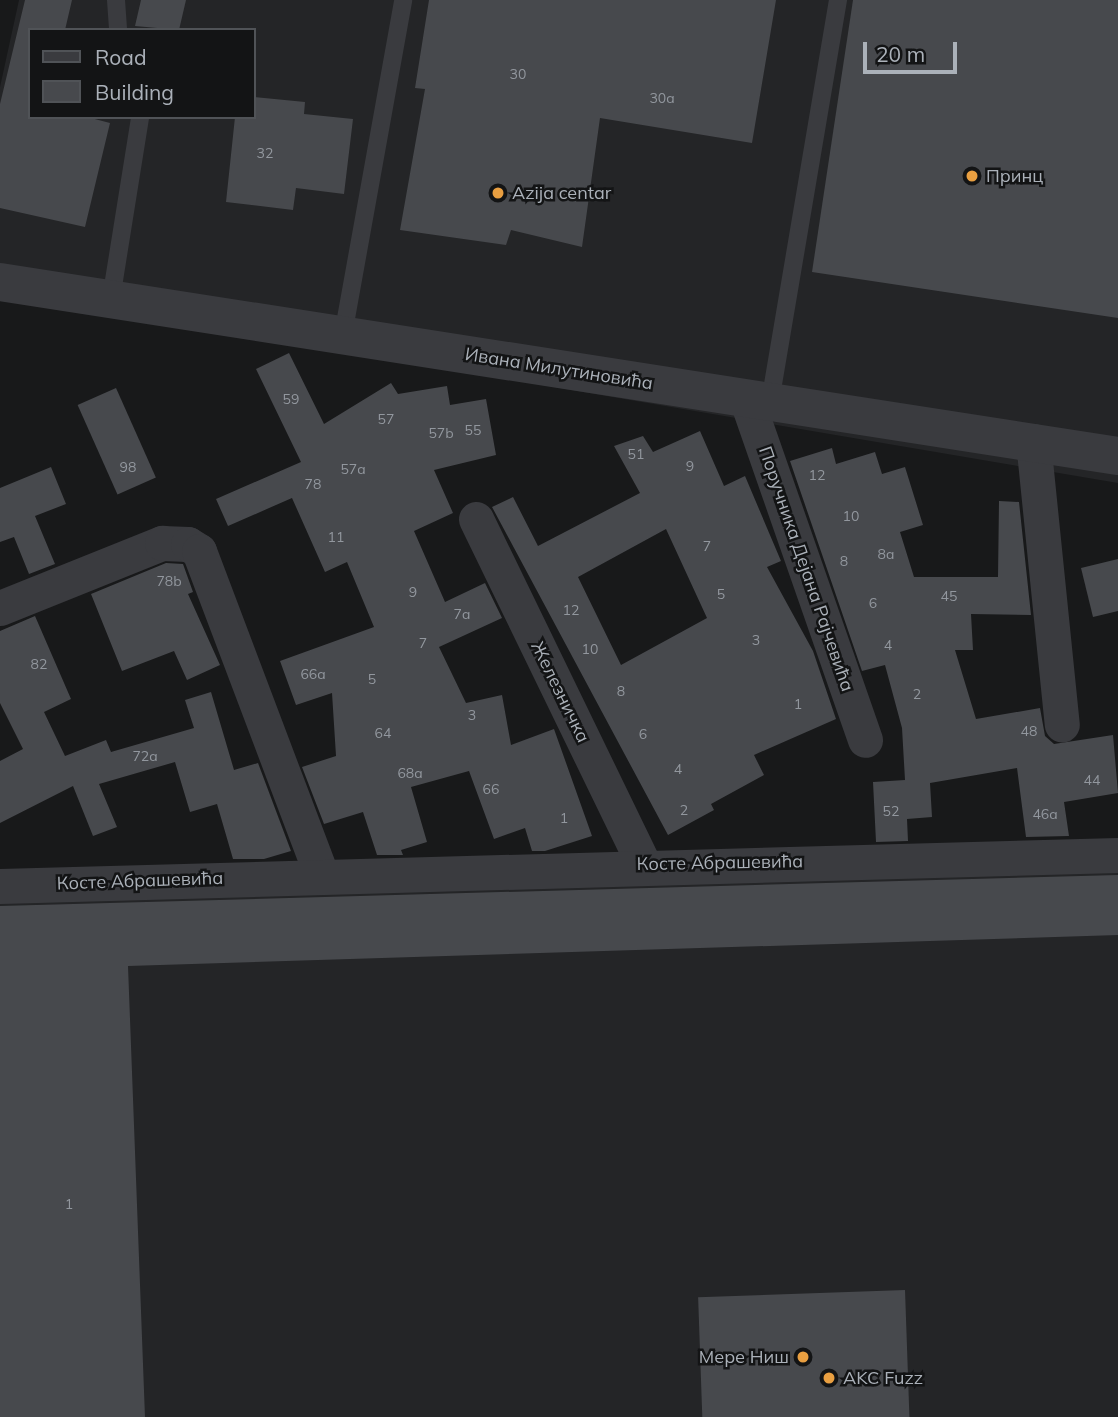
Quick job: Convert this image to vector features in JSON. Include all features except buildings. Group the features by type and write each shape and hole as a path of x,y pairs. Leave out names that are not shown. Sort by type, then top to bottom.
{"street":[{"name":"Ивана Милутиновића","path":"0,282 1118,456"},
{"name":"Поручника Дејана Рајчевића","path":"758,400 865,740"},
{"path":"1033,441 1062,725"},
{"name":"Железничка","path":"476,519 644,865"},
{"path":"0,608 162,543 188,544 199,551 321,874"},
{"name":"Косте Абрашевића","path":"0,886 644,865 1118,855"}],"lane":[{"path":"116,0 118,28"},
{"path":"342,335 403,0"},
{"path":"758,400 838,0"},
{"path":"111,299 140,119"}],"shaded area":[{"path":"19,0 1118,0 1118,483 0,293 0,87"},
{"path":"0,872 1118,872 1118,1417 0,1417"}],"place":[{"name":"Принц","path":"972,176"},
{"name":"Azija centar","path":"498,193"},
{"name":"Мере Ниш","path":"803,1357"},
{"name":"AKC Fuzz","path":"829,1378"}]}
